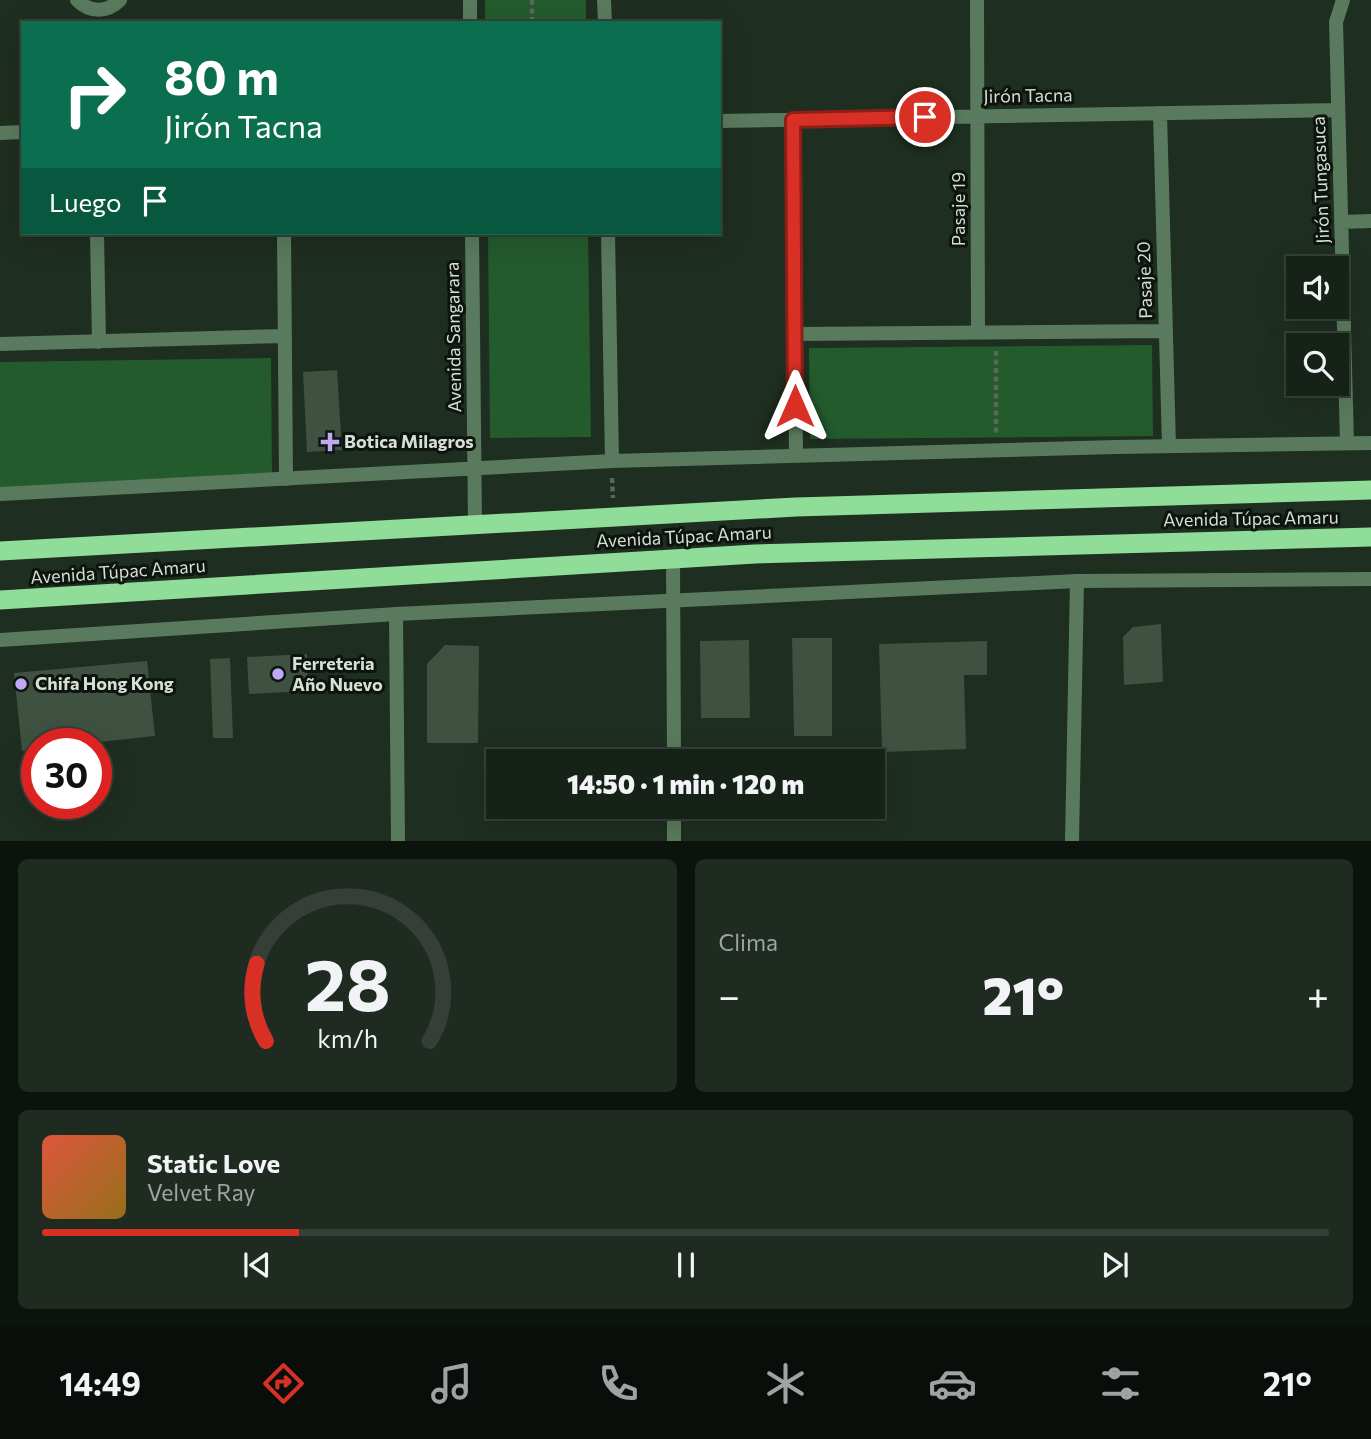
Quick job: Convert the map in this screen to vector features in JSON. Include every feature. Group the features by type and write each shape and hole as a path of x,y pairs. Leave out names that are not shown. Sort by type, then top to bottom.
{"highway":[{"name":"Avenida Túpac Amaru","path":"0,551 810,506 1371,489"},
{"name":"Avenida Túpac Amaru","path":"0,600 783,553 1371,537"}],"street":[{"path":"77,0 99,16 120,0"},
{"path":"470,0 470,21"},
{"path":"604,0 605,21"},
{"name":"Pasaje 19","path":"977,0 978,333"},
{"name":"Jirón Tungasuca","path":"1343,0 1336,22 1347,443"},
{"name":"Jirón Tacna","path":"721,121 1338,110"},
{"name":"Pasaje 20","path":"1160,113 1169,446"},
{"path":"793,120 796,455"},
{"path":"0,133 21,132"},
{"path":"1341,222 1371,221"},
{"path":"97,235 99,342"},
{"path":"284,235 286,479"},
{"name":"Avenida Sangarara","path":"472,235 475,524"},
{"path":"608,235 612,461"},
{"path":"795,334 1166,331"},
{"path":"0,344 285,336"},
{"path":"0,494 612,461 1371,443"},
{"path":"673,559 674,749"},
{"path":"0,640 396,614 1077,582 1371,579"},
{"path":"1072,841 1077,582"},
{"path":"396,614 398,841"},
{"path":"674,819 674,841"}],"path":[{"path":"532,0 532,21"},
{"path":"996,333 996,450"},
{"path":"612,461 614,516"}],"green space":[{"path":"485,0 586,0 586,21 485,21"},
{"path":"488,235 588,235 591,437 490,438"},
{"path":"1152,345 1153,436 810,439 809,348"},
{"path":"271,358 272,474 0,489 0,362"}],"building":[{"path":"337,370 342,450 307,452 303,372"},
{"path":"1161,624 1163,682 1124,685 1123,637 1133,627"},
{"path":"792,638 832,638 832,736 794,736"},
{"path":"749,640 750,718 701,718 700,641"},
{"path":"987,641 987,675 964,675 966,749 885,752 885,749 882,749 879,644"},
{"path":"445,645 479,646 478,743 427,743 427,664"},
{"name":"Ferreteria Año Nuevo","path":"307,654 308,691 249,694 247,657"},
{"path":"230,658 233,738 213,738 210,659"},
{"path":"147,661 155,736 112,741 112,728 21,728 21,741 14,673"}],"place":[{"name":"Botica Milagros","path":"330,442"},
{"name":"Ferreteria Año Nuevo","path":"278,674"},
{"name":"Chifa Hong Kong","path":"21,684"}],"route":[{"path":"795,406 793,120 925,117"}]}
